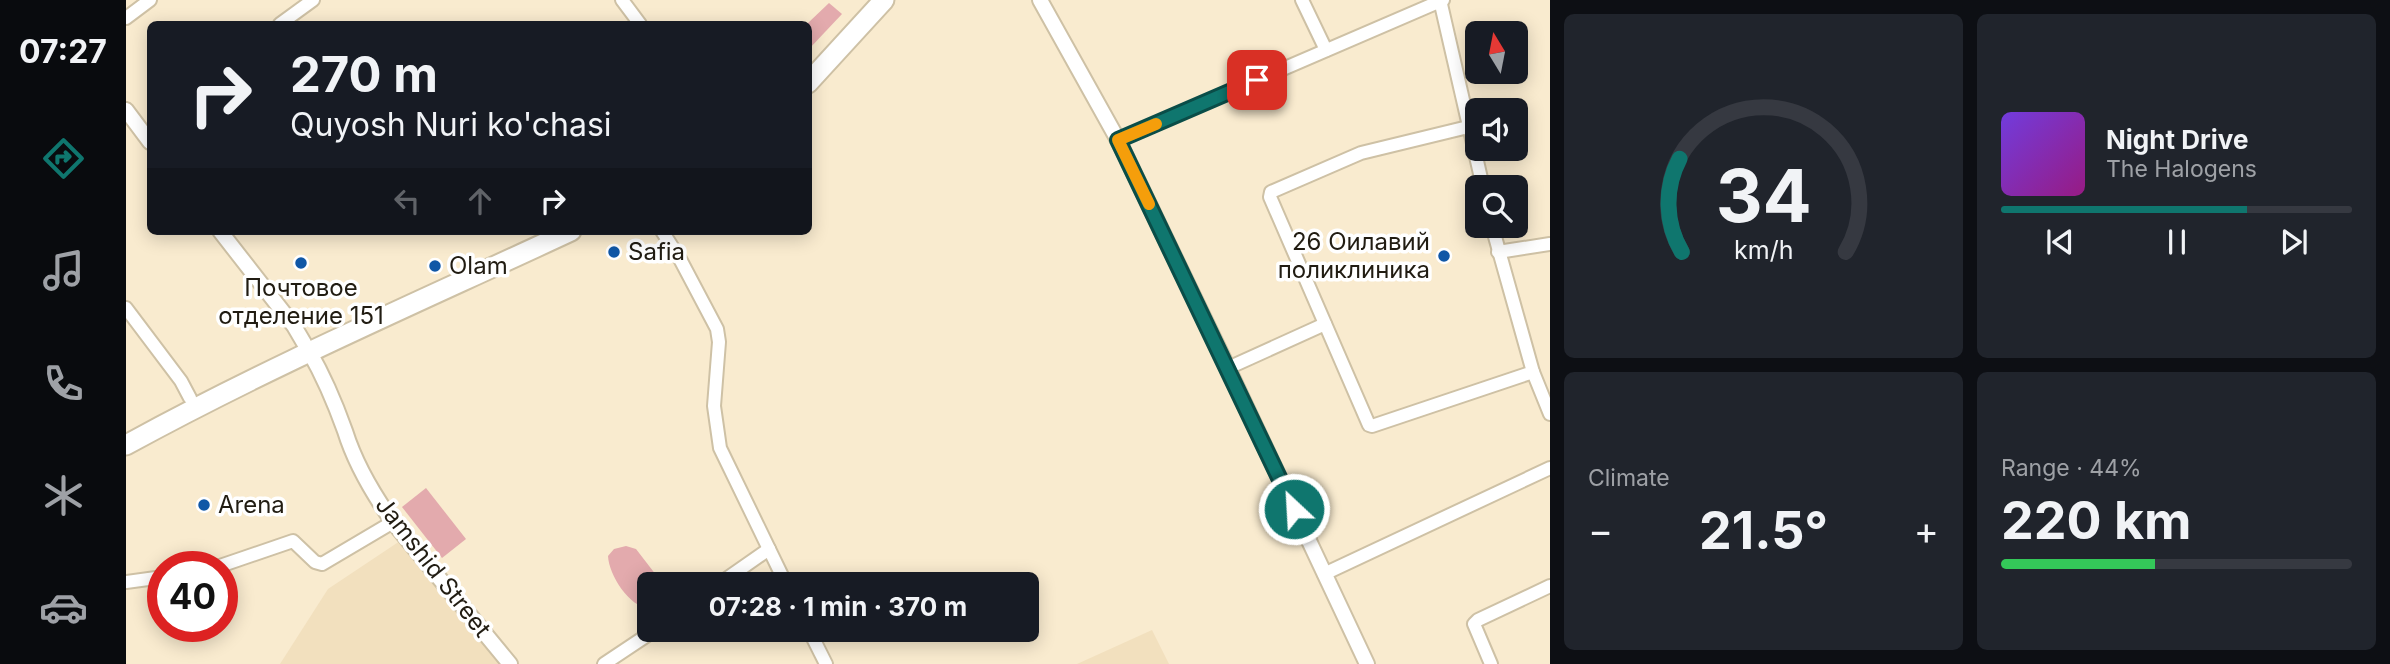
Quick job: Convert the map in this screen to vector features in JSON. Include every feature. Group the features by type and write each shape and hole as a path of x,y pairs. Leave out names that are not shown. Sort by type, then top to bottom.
{"main road":[{"path":"812,64 869,0"},
{"path":"812,79 884,0"},
{"path":"126,433 532,235"},
{"path":"307,347 561,235"},
{"path":"126,445 193,402"}],"street":[{"path":"126,18 150,0"},
{"path":"283,21 313,0"},
{"path":"622,0 638,21"},
{"path":"1040,0 1118,140 1367,664"},
{"path":"1302,0 1326,50"},
{"path":"1118,140 1441,0 1465,113"},
{"path":"126,110 145,124"},
{"path":"1465,128 1361,153 1271,192 1270,197 1366,420 1372,426 1533,372"},
{"name":"Jamshid Street","path":"223,235 307,347 324,378 375,497 510,664"},
{"path":"665,235 717,329 719,342 714,406 720,448 780,572"},
{"path":"1495,238 1533,372 1550,414"},
{"path":"1498,252 1550,244"},
{"path":"126,308 181,381 193,402"},
{"path":"1228,368 1325,324"},
{"path":"1324,574 1550,468"},
{"path":"238,560 293,541 315,562 322,564 393,522"},
{"path":"736,572 769,549"},
{"path":"126,582 147,579"},
{"path":"1491,664 1474,624 1550,586"},
{"path":"604,664 637,642"},
{"path":"815,642 826,664"}],"shaded area":[{"path":"829,3 842,14 812,46 810,21"},
{"path":"426,488 466,539 442,558 402,507"},
{"path":"403,539 507,664 280,664 328,589"},
{"path":"626,546 636,549 654,572 637,572 637,604 621,589 612,572 608,556 614,549"},
{"path":"1152,630 1169,664 1077,664"}],"slow traffic":[{"path":"1149,204 1118,140 1156,124"}],"place":[{"name":"Safia","path":"614,252"},
{"name":"26 Оилавий поликлиника","path":"1444,256"},
{"name":"Почтовое отделение 151","path":"301,263"},
{"name":"Olam","path":"435,266"},
{"name":"Arena","path":"204,505"}],"route":[{"path":"1257,80 1118,140 1294,509"}]}
